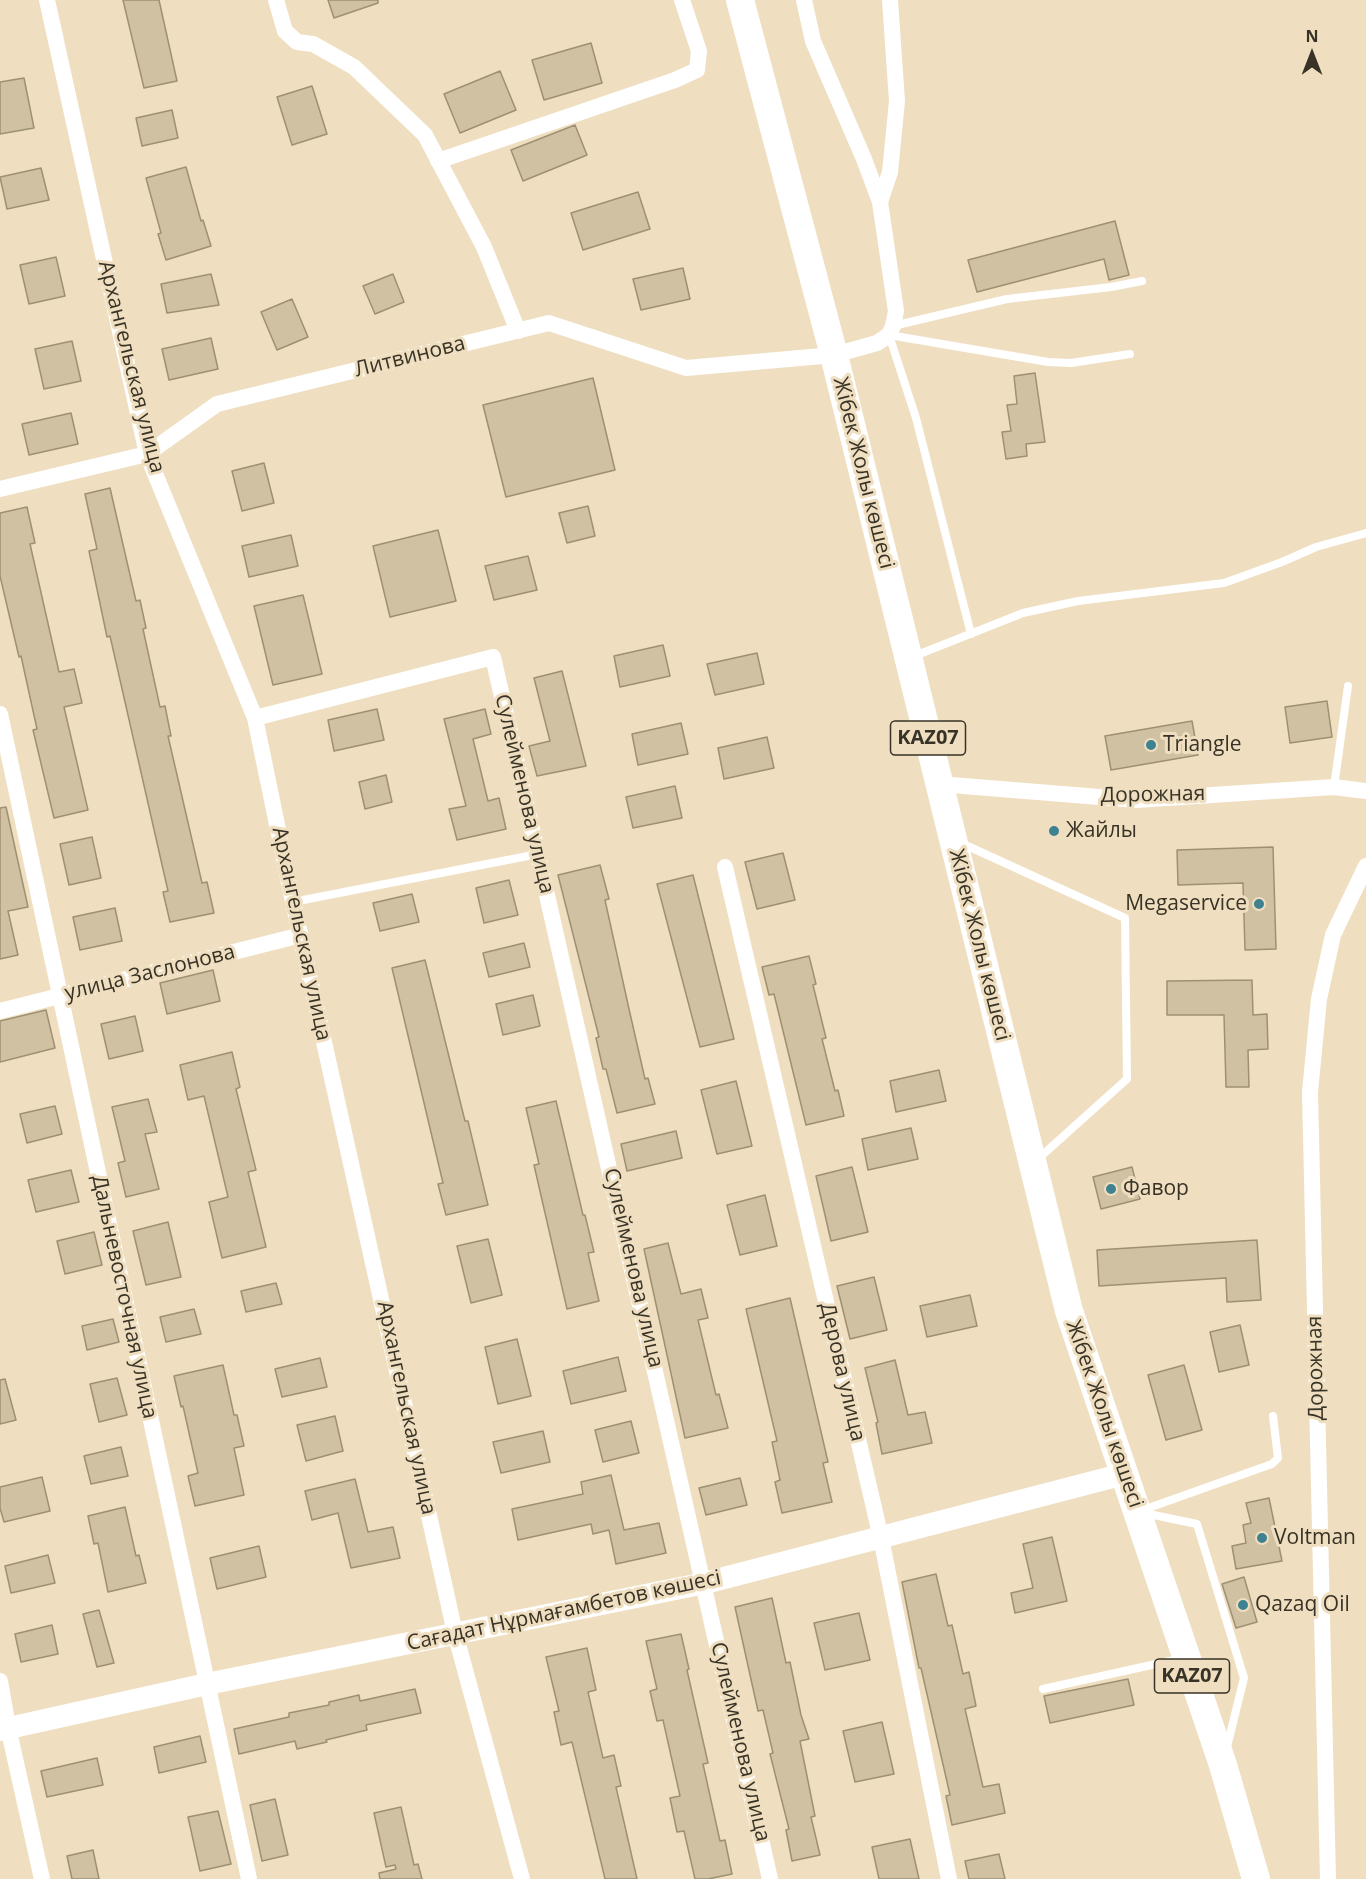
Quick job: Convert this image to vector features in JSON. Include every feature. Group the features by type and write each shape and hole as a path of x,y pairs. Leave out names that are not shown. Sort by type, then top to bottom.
{"highway":[{"name":"Жібек Жолы көшесі","path":"740,0 834,355 1069,1311 1223,1765 1256,1879"}],"main road":[{"name":"Сағадат Нұрмағамбетов көшесі","path":"4,1728 207,1684 705,1583 1124,1474"}],"street":[{"name":"Архангельская улица","path":"46,0 147,454 255,718 293,902 455,1633 522,1879"},
{"path":"276,0 285,31 297,42 313,44 354,67 425,135 484,247 518,331"},
{"path":"438,161 675,80 697,70 699,51 682,0"},
{"path":"804,0 813,41 880,202 896,311 891,330"},
{"path":"880,202 890,172 897,101 890,0"},
{"name":"Литвинова","path":"0,489 147,454 217,404 549,323 686,368 834,355 877,343 891,330"},
{"name":"Сулейменова улица","path":"255,718 493,657 705,1583 770,1879"},
{"name":"Дальневосточная улица","path":"0,714 249,1879"},
{"name":"Дорожная","path":"939,784 1136,800 1334,786 1366,791"},
{"name":"Дорожная","path":"1328,1879 1310,1092 1320,999 1334,935 1366,866"},
{"name":"Дерова улица","path":"725,867 881,1538 949,1879"},
{"name":"улица Заслонова","path":"0,1011 301,934"},
{"path":"0,1681 4,1728 42,1879"}],"lane":[{"path":"891,330 1007,299 1111,287 1142,281"},
{"path":"891,330 1048,362 1071,363 1130,354"},
{"path":"891,330 971,634"},
{"path":"909,658 1023,613 1078,601 1224,583 1316,547 1366,533"},
{"path":"1334,786 1348,686"},
{"path":"953,840 1125,918 1127,1079 1033,1163"},
{"path":"293,902 538,854"},
{"path":"1137,1512 1272,1464 1278,1458 1273,1416"},
{"path":"1137,1512 1197,1524 1244,1678 1223,1765"},
{"path":"1043,1689 1186,1658"}],"building":[{"path":"123,0 159,0 177,81 144,88"},
{"path":"328,0 378,0 378,3 334,18"},
{"path":"591,43 602,83 544,100 532,60"},
{"path":"500,71 516,110 460,133 444,94"},
{"path":"24,78 34,128 0,134 0,82"},
{"path":"312,86 327,134 292,145 277,97"},
{"path":"172,110 178,138 142,146 136,118"},
{"path":"575,125 587,155 523,181 511,150"},
{"path":"186,167 201,221 203,220 211,246 166,260 146,178"},
{"path":"41,168 49,200 7,209 0,177"},
{"path":"638,192 650,229 583,250 571,213"},
{"path":"1115,221 1129,275 1109,280 1104,259 977,292 968,260"},
{"path":"56,257 65,296 29,304 20,265"},
{"path":"683,268 690,299 641,310 633,279"},
{"path":"211,274 219,305 167,313 161,284"},
{"path":"393,274 404,302 375,314 363,286"},
{"path":"292,299 308,337 277,350 261,312"},
{"path":"211,338 218,369 169,380 162,349"},
{"path":"72,341 81,381 44,389 35,349"},
{"path":"1035,373 1045,442 1026,444 1027,456 1006,459 1002,432 1011,431 1007,405 1017,404 1014,376"},
{"path":"593,378 615,470 506,497 483,405"},
{"path":"71,413 78,444 29,455 22,424"},
{"path":"264,463 274,503 242,511 232,471"},
{"path":"110,488 136,601 140,600 146,628 143,629 160,707 165,706 171,736 168,736 202,883 207,882 214,913 170,922 163,892 168,891 110,636 107,637 89,551 97,549 85,494"},
{"path":"588,506 595,536 567,543 559,513"},
{"path":"27,507 35,543 30,544 59,672 74,669 82,703 64,707 88,810 54,818 33,730 37,729 21,656 19,657 0,576 0,513"},
{"path":"438,530 456,601 390,617 373,546"},
{"path":"291,535 298,566 249,577 242,546"},
{"path":"528,556 537,590 494,600 485,566"},
{"path":"303,595 322,674 273,685 254,606"},
{"path":"663,645 670,676 620,687 614,656"},
{"path":"757,653 764,684 715,695 707,664"},
{"path":"562,671 586,766 537,776 529,746 550,741 534,678"},
{"path":"1327,701 1332,737 1290,743 1285,707"},
{"path":"377,709 384,740 334,751 328,720"},
{"path":"485,709 491,734 473,739 488,801 499,798 506,829 457,840 449,809 466,806 444,719"},
{"path":"1192,721 1198,755 1111,770 1105,736"},
{"path":"681,723 688,754 638,765 632,734"},
{"path":"767,737 774,768 724,779 718,748"},
{"path":"386,775 392,802 365,809 359,782"},
{"path":"675,786 682,818 633,828 626,797"},
{"path":"6,807 28,907 8,911 18,955 0,959 0,808"},
{"path":"92,837 101,878 69,885 60,844"},
{"path":"1273,847 1276,949 1245,950 1243,883 1178,885 1177,850"},
{"path":"783,853 795,900 757,909 745,862"},
{"path":"600,865 609,899 605,900 645,1079 648,1078 655,1104 617,1113 606,1069 603,1069 596,1038 599,1037 558,875"},
{"path":"693,875 734,1039 700,1047 657,884"},
{"path":"509,880 518,915 484,923 476,888"},
{"path":"412,894 419,922 380,931 373,903"},
{"path":"115,908 122,941 80,950 73,917"},
{"path":"524,943 530,967 489,977 483,953"},
{"path":"809,956 816,984 813,985 826,1038 822,1039 844,1116 806,1125 774,994 769,995 762,967"},
{"path":"425,960 488,1205 446,1215 438,1184 443,1183 392,968"},
{"path":"213,970 220,1001 167,1014 160,983"},
{"path":"1252,980 1253,1015 1267,1014 1268,1049 1248,1050 1249,1087 1226,1087 1224,1015 1167,1015 1167,981"},
{"path":"533,995 540,1026 503,1035 496,1004"},
{"path":"46,1010 55,1048 0,1062 0,1021"},
{"path":"135,1016 143,1051 109,1059 101,1024"},
{"path":"232,1052 240,1087 236,1089 256,1170 248,1172 266,1247 222,1258 209,1202 228,1197 204,1096 188,1100 180,1065"},
{"path":"939,1070 946,1101 896,1112 890,1081"},
{"path":"736,1081 752,1146 717,1154 701,1090"},
{"path":"148,1099 157,1132 145,1134 159,1189 126,1197 118,1163 125,1161 112,1107"},
{"path":"556,1101 594,1252 588,1253 599,1301 567,1309 534,1165 539,1164 526,1108"},
{"path":"55,1106 62,1134 27,1143 20,1114"},
{"path":"911,1128 918,1159 868,1170 862,1139"},
{"path":"676,1131 682,1158 627,1171 621,1144"},
{"path":"852,1167 868,1232 831,1241 816,1176"},
{"path":"1132,1167 1140,1199 1101,1209 1093,1177"},
{"path":"71,1170 79,1202 36,1212 28,1180"},
{"path":"765,1195 777,1246 740,1255 727,1205"},
{"path":"168,1222 181,1277 146,1285 133,1231"},
{"path":"94,1232 102,1265 65,1274 57,1241"},
{"path":"488,1239 502,1295 471,1303 457,1246"},
{"path":"1257,1240 1261,1300 1227,1302 1226,1278 1099,1286 1097,1250"},
{"path":"668,1243 681,1294 701,1289 708,1318 698,1320 716,1395 719,1394 728,1428 685,1438 644,1249"},
{"path":"874,1277 887,1330 850,1339 837,1286"},
{"path":"276,1283 282,1304 246,1312 241,1291"},
{"path":"970,1295 977,1326 927,1337 920,1306"},
{"path":"790,1298 828,1462 823,1463 832,1502 782,1513 775,1482 780,1480 772,1442 777,1441 746,1309"},
{"path":"194,1309 201,1334 166,1342 160,1317"},
{"path":"113,1319 119,1342 87,1350 82,1326"},
{"path":"1240,1325 1249,1365 1219,1372 1210,1332"},
{"path":"517,1339 531,1396 498,1404 485,1347"},
{"path":"618,1357 626,1391 571,1404 563,1371"},
{"path":"320,1358 327,1387 282,1397 275,1369"},
{"path":"895,1360 908,1415 925,1412 932,1443 882,1454 876,1423 878,1422 865,1368"},
{"path":"223,1365 234,1415 237,1415 244,1446 234,1448 244,1495 195,1506 188,1476 198,1473 174,1376"},
{"path":"1184,1365 1202,1430 1166,1440 1148,1375"},
{"path":"117,1378 127,1415 99,1422 90,1384"},
{"path":"5,1379 16,1420 0,1424 0,1380"},
{"path":"335,1416 343,1451 306,1461 297,1425"},
{"path":"631,1421 639,1453 603,1462 595,1430"},
{"path":"543,1431 550,1462 501,1473 493,1442"},
{"path":"121,1447 128,1476 91,1484 84,1456"},
{"path":"611,1475 624,1530 659,1523 666,1553 616,1564 609,1530 593,1534 591,1524 518,1540 512,1509 583,1494 581,1482"},
{"path":"42,1477 50,1511 4,1522 0,1508 0,1487"},
{"path":"740,1478 747,1505 706,1515 699,1488"},
{"path":"355,1479 368,1532 393,1527 400,1558 351,1568 338,1513 312,1520 305,1491"},
{"path":"1269,1498 1282,1561 1236,1569 1232,1546 1246,1543 1243,1525 1251,1523 1246,1503"},
{"path":"125,1507 136,1556 139,1555 146,1583 108,1592 98,1543 94,1544 88,1516"},
{"path":"1052,1537 1067,1601 1015,1613 1011,1593 1033,1588 1023,1544"},
{"path":"259,1546 266,1577 217,1589 210,1558"},
{"path":"48,1555 55,1583 11,1593 5,1566"},
{"path":"936,1574 948,1626 952,1625 963,1674 969,1672 976,1706 965,1709 983,1787 999,1784 1005,1813 952,1825 946,1796 950,1795 921,1668 919,1668 902,1582"},
{"path":"1244,1577 1257,1622 1236,1628 1222,1584"},
{"path":"772,1598 786,1663 790,1662 801,1715 809,1739 800,1741 815,1816 811,1817 820,1855 792,1861 786,1830 789,1829 770,1754 773,1753 763,1710 758,1711 735,1607"},
{"path":"99,1610 114,1663 97,1667 83,1614"},
{"path":"859,1613 870,1660 825,1670 814,1623"},
{"path":"52,1625 58,1654 21,1662 15,1634"},
{"path":"681,1634 708,1763 703,1764 720,1841 725,1840 732,1874 708,1879 695,1879 684,1831 677,1832 670,1798 680,1796 663,1720 657,1721 650,1691 657,1689 646,1641"},
{"path":"587,1648 596,1690 588,1692 603,1758 614,1755 621,1786 616,1787 637,1879 605,1879 572,1742 561,1745 554,1712 559,1711 546,1657"},
{"path":"1128,1679 1134,1705 1050,1723 1044,1696"},
{"path":"415,1689 421,1713 366,1725 367,1730 297,1749 295,1741 239,1754 234,1729 289,1717 289,1713 329,1705 329,1702 359,1695 360,1701"},
{"path":"882,1722 894,1774 855,1782 843,1731"},
{"path":"200,1736 206,1762 159,1773 154,1747"},
{"path":"97,1758 103,1785 47,1797 41,1771"},
{"path":"275,1799 288,1855 262,1861 250,1805"},
{"path":"401,1807 414,1865 418,1864 422,1879 380,1879 379,1873 396,1869 395,1865 386,1867 374,1813"},
{"path":"218,1811 231,1864 200,1871 188,1817"},
{"path":"910,1839 919,1879 879,1879 872,1847"},
{"path":"93,1850 99,1879 72,1879 67,1856"},
{"path":"999,1854 1005,1879 969,1879 965,1861"}],"place":[{"name":"Triangle","path":"1151,745"},
{"name":"Жайлы","path":"1054,831"},
{"name":"Megaservice","path":"1259,904"},
{"name":"Фавор","path":"1111,1189"},
{"name":"Voltman","path":"1262,1538"},
{"name":"Qazaq Oil","path":"1243,1605"}]}
